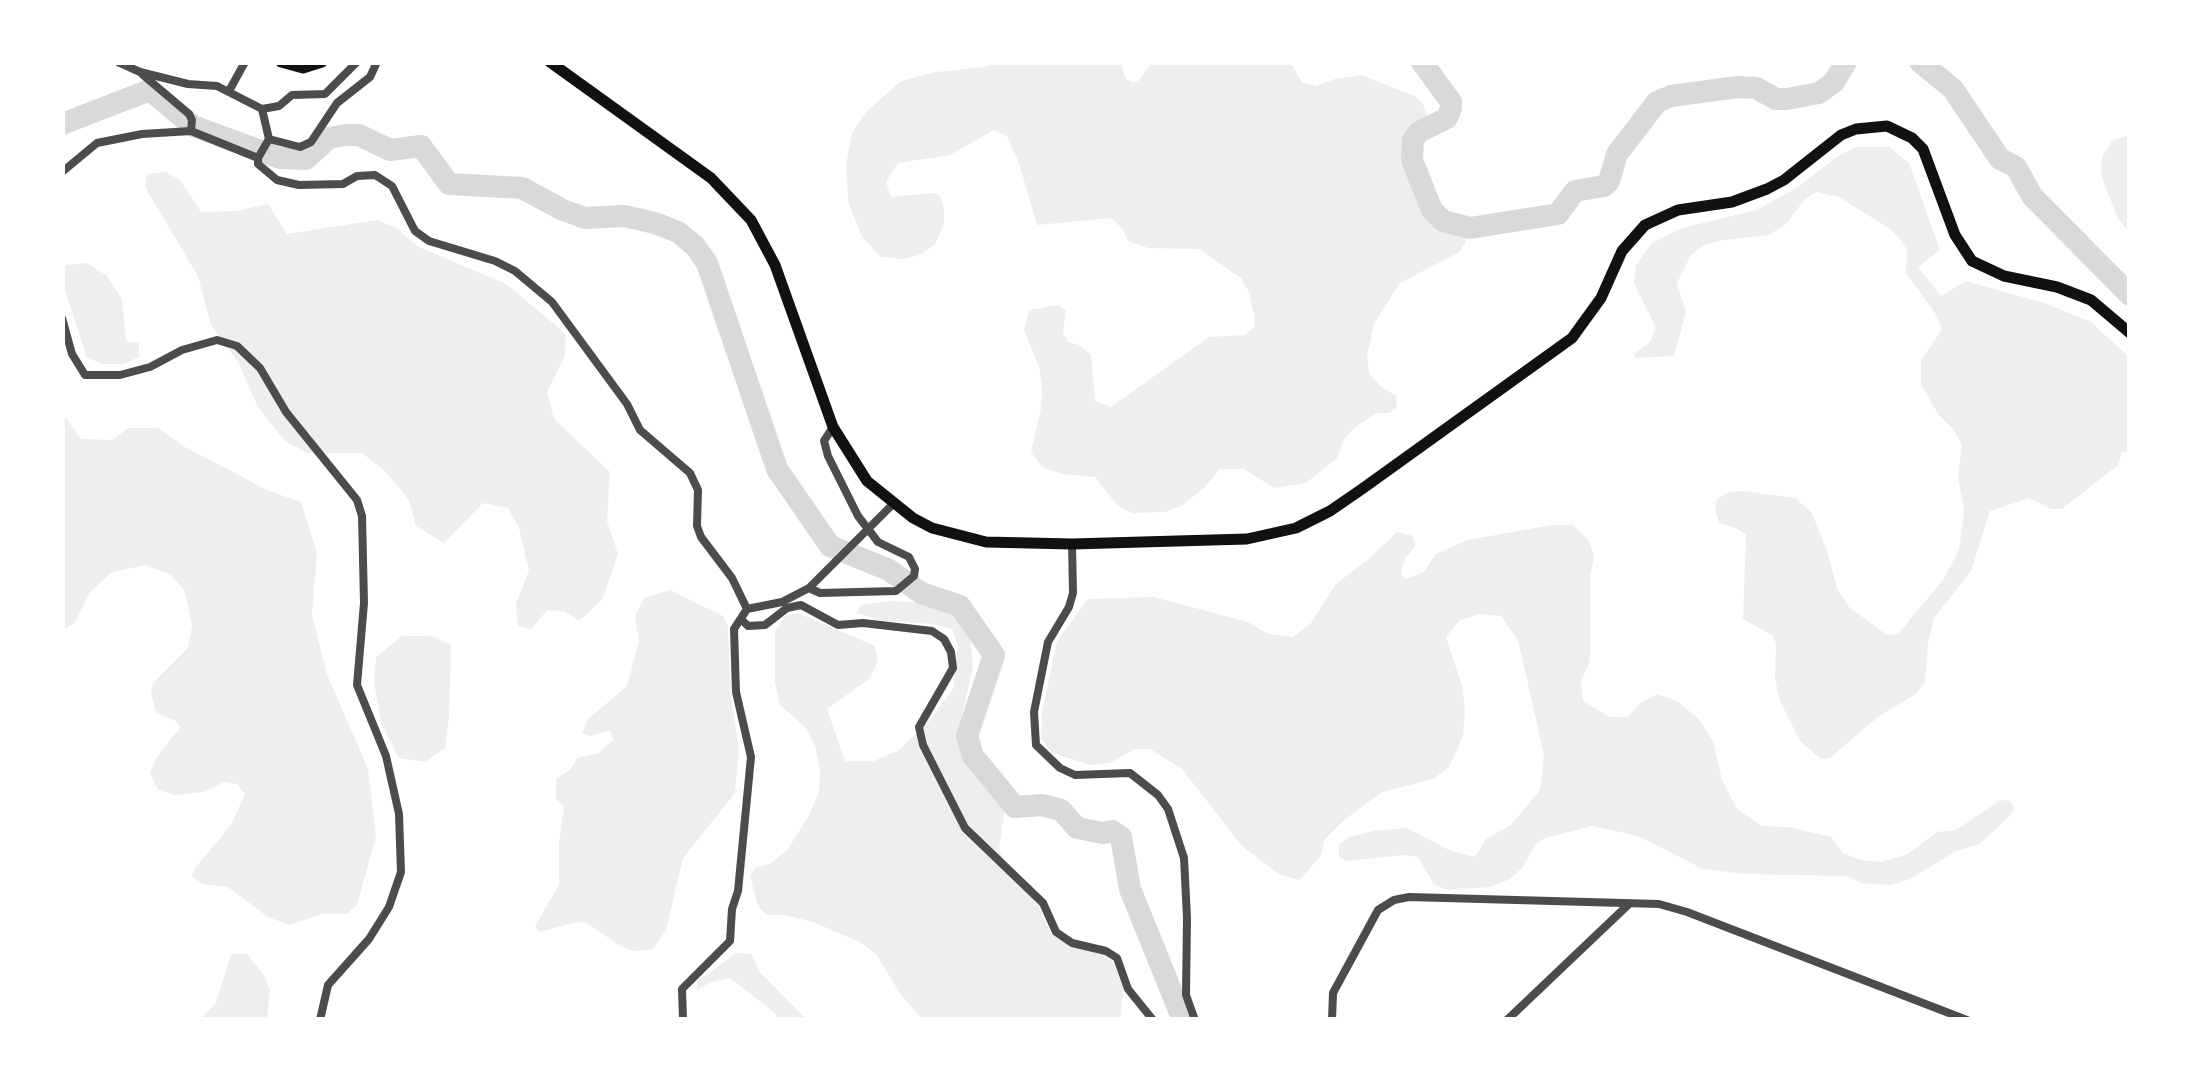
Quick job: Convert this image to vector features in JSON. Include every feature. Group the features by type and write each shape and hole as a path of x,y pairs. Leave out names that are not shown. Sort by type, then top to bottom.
{"main road":[{"path":"281,62 303,68 322,62"},
{"path":"550,62 711,178 751,220 775,265 833,427 867,481 893,504 932,528 986,542 1072,544 1247,538 1296,528 1330,511 1572,338 1601,298 1622,251 1645,226 1678,210 1732,202 1767,189 1856,129 1887,126 1912,138 1923,149 1955,235 1972,261 2004,276 2091,300 2130,333"}],"street":[{"path":"118,62 140,72 228,91 262,109 279,106 292,95 326,94 356,62"},
{"path":"228,91 245,62"},
{"path":"268,141 300,148 312,142 338,103 370,77 377,62"},
{"path":"140,72 192,127 259,156"},
{"path":"262,109 268,141 259,156 261,169 277,180 299,186 343,184 357,176 376,174 392,186 415,231 428,240 515,271 552,302 627,404 640,430 690,472 698,490 697,526 732,578 747,609"},
{"path":"62,172 97,143 192,127"},
{"path":"62,318 72,354 85,375 120,375 218,340 237,346 260,368 286,412 356,500 362,516 364,603 357,684 386,756 399,814 401,872 379,924 328,985 320,1020"},
{"path":"810,588 820,593 881,593 904,588 914,576 914,562 878,542 842,488 824,441 833,427"},
{"path":"747,609 782,602 810,588 893,504"},
{"path":"1072,544 1073,593 1048,642 1034,712 1036,746 1060,768 1075,775 1130,773 1158,795 1168,810 1184,858 1188,918 1186,994 1196,1020"},
{"path":"741,620 748,626 765,624 788,608 801,605 838,625 862,623 932,631 944,639 951,652 952,668 919,727 923,745 965,828 1043,903 1056,932 1072,943 1106,951 1117,958 1128,989 1152,1020"},
{"path":"683,1020 682,989 730,941 732,909 738,891 751,757 736,692 734,629 747,609"},
{"path":"1332,1020 1332,993 1378,910 1394,900 1409,897 1659,904 1967,1020"},
{"path":"1507,1020 1629,904"}],"shaded area":[{"path":"992,63 1121,63 1126,79 1132,82 1138,81 1152,63 1291,63 1302,83 1316,86 1361,75 1415,96 1423,104 1428,119 1418,169 1422,192 1435,208 1465,231 1465,244 1458,253 1400,283 1374,324 1367,355 1369,373 1396,396 1397,408 1389,413 1376,413 1356,427 1345,437 1337,458 1306,483 1274,488 1244,469 1220,469 1181,506 1165,512 1132,513 1117,505 1095,477 1042,467 1031,452 1042,385 1024,330 1029,310 1059,305 1066,311 1063,333 1068,342 1091,355 1095,401 1111,407 1209,337 1245,335 1255,326 1254,316 1250,294 1241,278 1199,249 1148,248 1128,241 1111,218 1037,225 1007,136 994,130 950,155 898,163 886,182 891,197 933,193 940,196 944,224 935,244 922,254 904,259 881,257 862,237 848,201 846,165 852,133 866,112 901,81"},
{"path":"2130,138 2129,232 2118,219 2101,175 2102,157 2112,141"},
{"path":"1856,147 1889,147 1909,163 1940,250 1918,267 1941,296 1966,281 2044,303 2091,322 2129,357 2129,451 2122,452 2118,465 2062,509 2051,509 2029,498 1990,511 1971,571 1934,618 1925,682 1917,693 1878,717 1830,758 1821,759 1800,741 1780,701 1775,678 1776,643 1772,635 1743,619 1746,535 1719,523 1717,499 1729,492 1744,491 1795,498 1812,513 1837,588 1849,607 1887,635 1898,634 1943,580 1959,550 1964,510 1958,477 1962,445 1921,384 1921,361 1942,329 1906,273 1907,250 1901,240 1839,197 1816,192 1804,200 1787,223 1769,235 1704,245 1691,255 1677,283 1686,312 1674,356 1635,358 1634,354 1650,342 1656,328 1634,283 1636,265 1652,243 1682,228 1757,210"},
{"path":"166,172 180,180 201,212 237,211 268,204 287,234 377,220 396,228 419,247 506,284 566,334 565,355 547,393 554,419 610,472 607,521 618,554 602,600 579,621 564,611 547,610 531,629 518,626 516,604 529,570 519,528 508,508 483,503 444,543 416,526 409,500 385,471 362,453 307,453 285,441 258,407 238,362 211,325 198,276 145,187 147,174"},
{"path":"87,263 107,276 122,299 126,341 139,343 139,357 124,364 104,364 87,358 63,284 66,265"},
{"path":"63,414 81,439 113,440 128,428 158,428 185,447 269,491 301,502 317,553 312,614 326,672 368,769 376,836 357,905 347,914 321,914 290,925 268,917 228,887 203,884 192,877 231,825 245,794 237,784 224,782 203,792 175,795 158,790 150,773 158,755 180,728 176,721 156,712 151,693 153,683 188,648 192,626 185,591 171,575 146,565 112,572 90,592 74,623 63,630"},
{"path":"1573,525 1589,541 1594,556 1590,577 1590,661 1581,681 1583,701 1610,717 1628,717 1639,704 1657,694 1677,701 1699,719 1713,741 1722,780 1737,809 1762,826 1789,827 1831,837 1843,853 1881,862 1908,854 1937,832 1956,830 2001,800 2010,801 2014,808 2009,817 1979,844 1956,851 1910,879 1891,885 1861,883 1847,876 1703,869 1638,836 1592,826 1545,838 1510,879 1490,887 1447,890 1434,884 1418,857 1347,861 1339,857 1339,845 1349,837 1407,828 1451,851 1475,857 1486,839 1511,825 1540,790 1544,755 1518,640 1501,616 1478,614 1459,621 1446,637 1465,709 1463,736 1449,767 1433,779 1382,792 1343,821 1324,840 1321,856 1299,880 1279,874 1242,846 1182,769 1150,749 1135,749 1110,763 1091,765 1052,753 1041,738 1042,713 1057,641 1088,599 1154,597 1248,622 1268,634 1293,637 1311,623 1336,584 1397,532 1413,536 1415,546 1404,560 1401,574 1406,579 1424,572 1436,554 1468,540"},
{"path":"670,590 723,616 728,626 731,696 739,750 735,793 683,858 666,930 653,949 635,951 620,946 587,923 539,932 535,926 559,885 564,807 556,798 556,779 571,769 577,758 599,753 613,740 610,730 590,736 582,733 588,719 627,686 639,642 635,617 644,598"},
{"path":"893,601 937,604 959,615 970,636 973,667 959,728 959,749 1005,809 999,848 1012,878 1038,905 1052,935 1071,946 1104,954 1113,962 1124,990 1120,1019 922,1019 901,995 876,954 860,942 813,922 767,915 758,906 750,876 756,867 770,864 788,849 819,792 815,745 805,727 780,705 775,682 775,632 785,616 798,613 875,646 878,661 869,679 827,709 845,761 874,761 899,750 930,720 953,689 958,645 952,629 882,621 857,613 860,605"},
{"path":"402,636 431,636 451,645 445,748 425,762 399,758 381,723 374,682 376,657"},
{"path":"737,953 751,954 760,972 806,1019 778,1019 730,978 697,990 697,981"},
{"path":"231,954 247,954 263,974 270,990 267,1019 200,1019 216,1003"}],"waterway":[{"path":"1422,62 1451,102 1451,108 1447,118 1419,132 1413,140 1412,160 1432,210 1443,221 1470,228 1558,214 1575,191 1604,186 1617,154 1657,102 1671,96 1738,87 1756,88 1776,99 1819,93 1834,82 1846,62"},
{"path":"1920,62 1953,89 2000,159 2016,167 2032,196 2130,295"},
{"path":"62,124 150,90 193,126 280,158 306,159 329,138 345,135 359,135 390,150 421,146 449,184 522,188 585,218 624,216 678,232 707,263 777,469 830,546 889,570 921,593 960,606 994,655 967,736 973,756 1015,807 1042,805 1061,810 1077,828 1112,831 1121,837 1130,889 1183,1020"}]}
